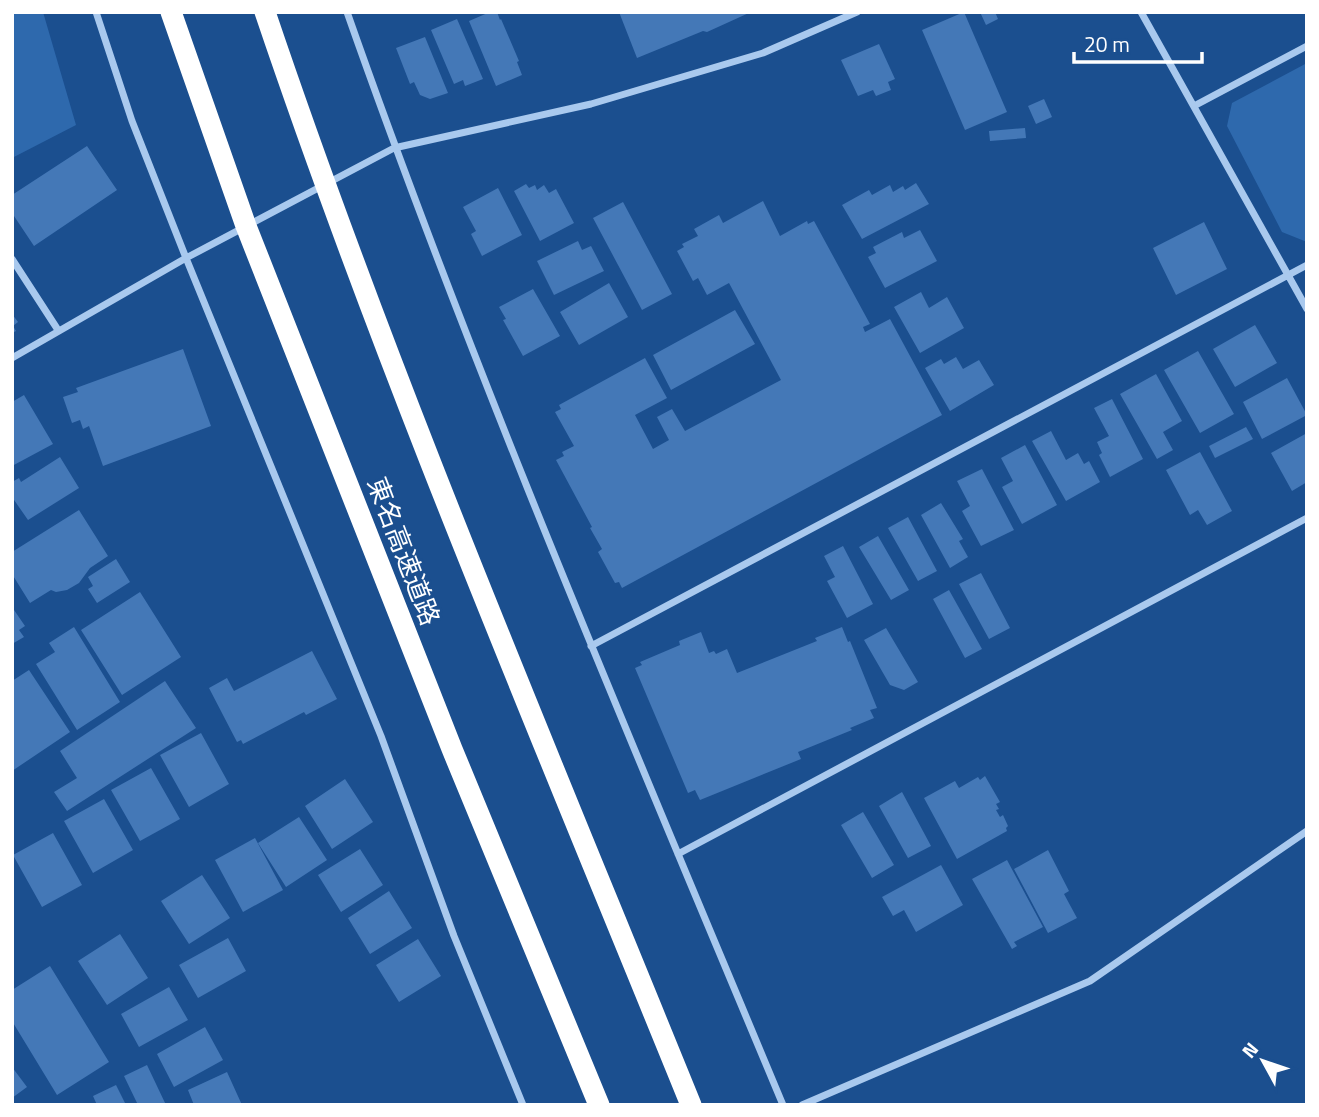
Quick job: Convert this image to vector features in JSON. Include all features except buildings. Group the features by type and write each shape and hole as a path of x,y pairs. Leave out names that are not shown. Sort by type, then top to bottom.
{"highway":[{"name":"東名高速道路","path":"171,12 251,239 452,749 599,1105"},
{"path":"265,12 311,147 410,410 691,1105"}],"street":[{"path":"96,12 132,121 381,736 454,936 523,1105"},
{"path":"346,12 394,148 591,646 783,1105"},
{"path":"12,358 186,258 394,148 591,104 763,53 857,12"},
{"path":"1141,12 1307,309"},
{"path":"1194,106 1307,46"},
{"path":"12,258 58,330"},
{"path":"591,646 1307,265"},
{"path":"678,854 1307,518"},
{"path":"802,1105 1090,981 1307,831"}],"shaded area":[{"path":"12,12 43,12 76,125 12,158"},
{"path":"1307,63 1307,242 1282,232 1227,126 1232,103"}]}
